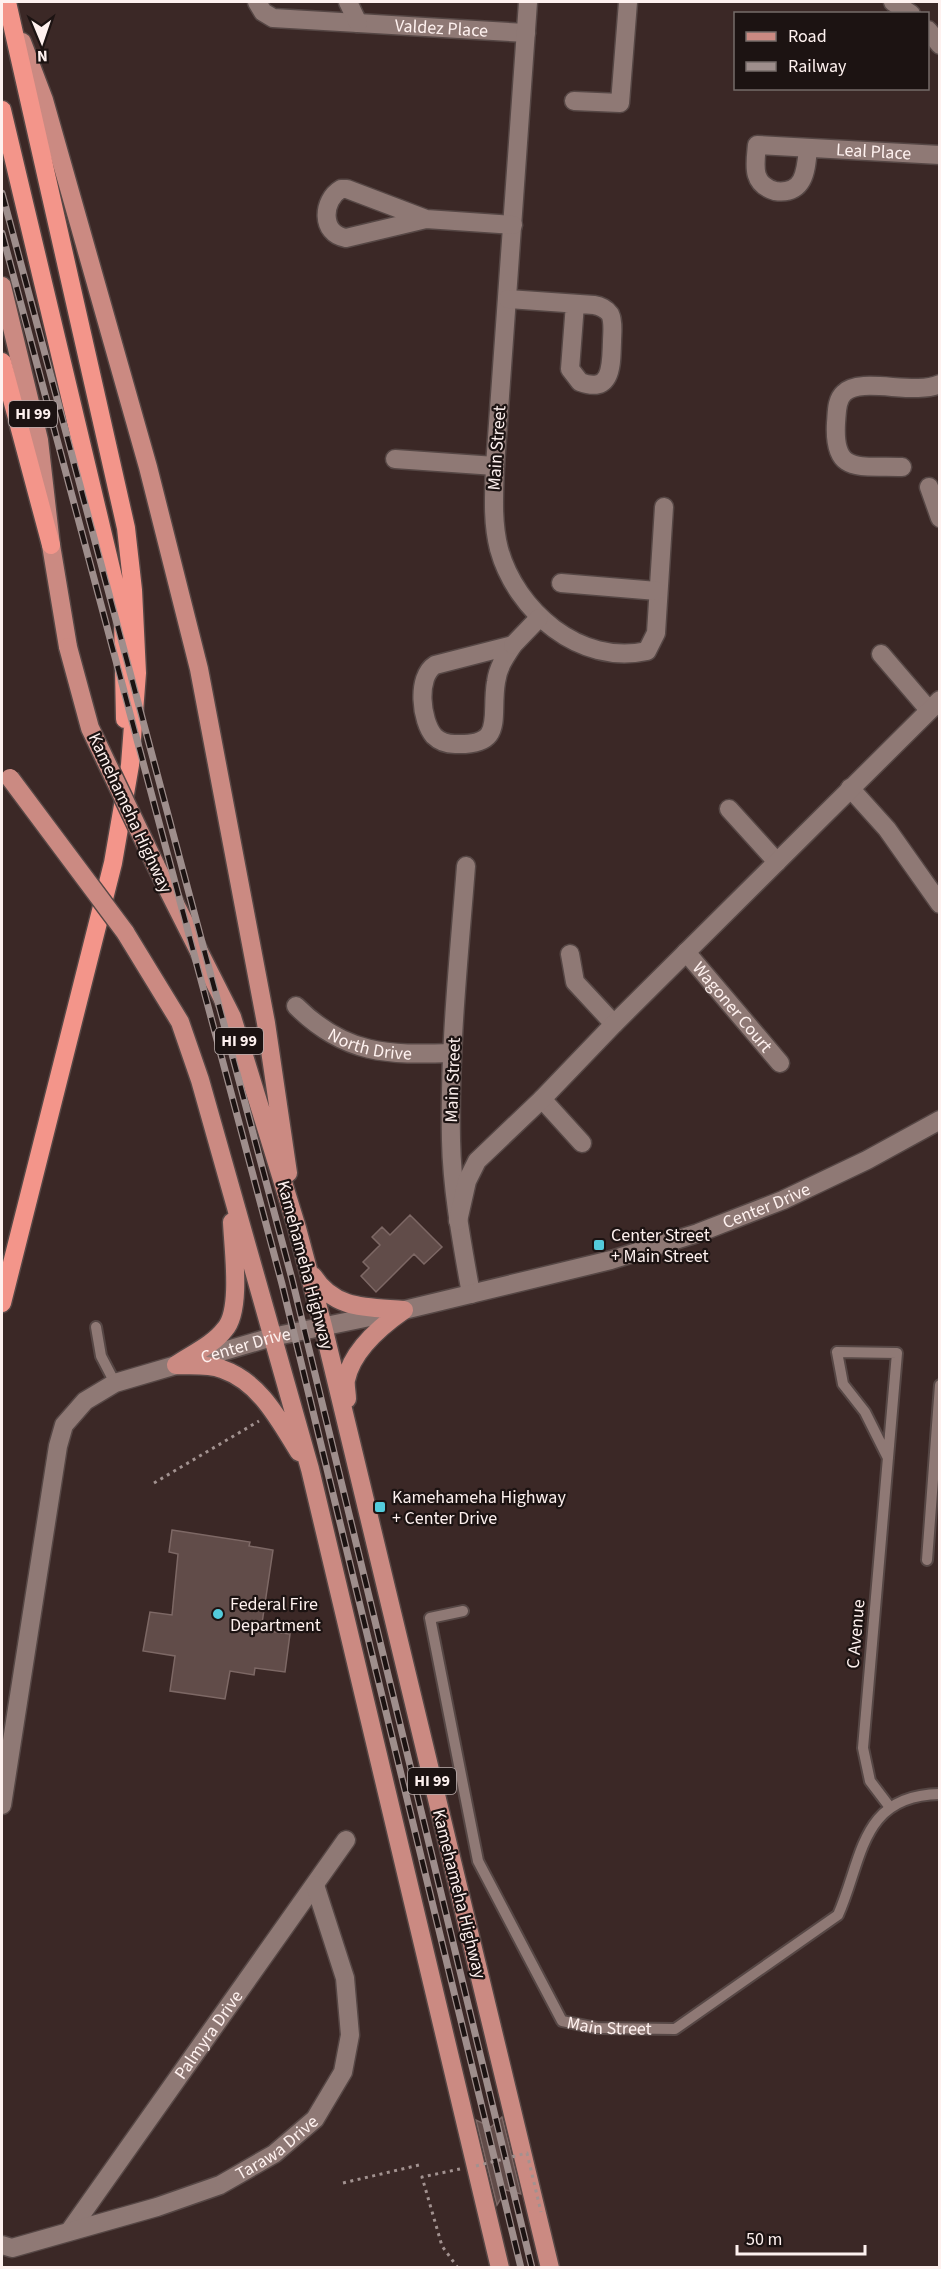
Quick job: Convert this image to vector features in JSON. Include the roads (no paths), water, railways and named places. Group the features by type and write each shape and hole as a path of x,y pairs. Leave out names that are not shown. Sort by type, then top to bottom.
{"highway":[{"path":"2,1303 113,862 130,765 137,673 133,590 126,528 7,2"},
{"path":"2,110 123,619 123,695 130,765"},
{"path":"2,362 51,545"}],"main road":[{"path":"7,2 44,100 145,455 199,669 266,1023 297,1228"},
{"name":"Kamehameha Highway","path":"2,286 39,440 51,545 68,647 90,728 232,1017 308,1267 550,2268"},
{"name":"HI 99","path":"2,767 125,932 180,1022 200,1080 310,1469 500,2268"},
{"path":"176,1365 212,1342 227,1327 235,1299 232,1196"},
{"path":"308,1267 323,1292 341,1303 404,1310"},
{"path":"351,1451 346,1380 358,1355 380,1327 404,1310"},
{"path":"176,1365 220,1368 243,1379 267,1401 310,1469"},
{"path":"488,2268 491,2230"},
{"path":"542,2235 562,2268"}],"street":[{"name":"Valdez Place","path":"257,2 261,9 273,18 526,33"},
{"path":"348,2 358,23"},
{"name":"Main Street","path":"528,2 495,466 494,509 498,547 511,578 539,618 586,647 629,656 638,654 647,651 656,633 664,507"},
{"path":"574,101 620,103 628,2"},
{"path":"893,2 907,12"},
{"path":"929,32 939,45"},
{"name":"Leal Place","path":"808,148 939,155"},
{"path":"426,219 346,238 332,230 326,211 332,196 341,189 347,189 426,219 513,225"},
{"path":"508,299 575,304"},
{"path":"902,466 853,464 842,458 835,443 839,399 845,392 856,386 916,390 939,384"},
{"path":"395,459 495,466"},
{"path":"929,487 939,512"},
{"path":"561,583 657,591"},
{"path":"513,645 435,665 426,672 422,691 430,729 438,740 472,745 482,742 489,735 493,726 495,682 500,663 513,645 539,618"},
{"path":"458,1221 467,1181 477,1161 542,1100 614,1024 934,705 881,654"},
{"path":"850,788 887,829 939,904"},
{"path":"729,809 777,862"},
{"name":"Main Street","path":"466,866 452,1053 451,1141 458,1221 471,1294"},
{"name":"Wagoner Court","path":"686,952 780,1063"},
{"path":"570,954 575,982 614,1024"},
{"name":"North Drive","path":"296,1006 326,1032 362,1049 402,1055 452,1053"},
{"path":"542,1100 582,1143"},
{"name":"Center Drive","path":"2,1805 58,1446 64,1425 85,1401 115,1383 272,1336 404,1310 471,1294 611,1260 698,1233 783,1200 867,1160 939,1120"},
{"name":"Palmyra Drive","path":"71,2229 346,1840"},
{"name":"Tarawa Drive","path":"2,2245 12,2248 71,2229 157,2207 220,2185 274,2154 315,2119 343,2072 350,2036 345,1978 315,1886"}],"lane":[{"path":"96,1327 101,1356 115,1383"},
{"name":"C Avenue","path":"888,1458 865,1412 843,1384 837,1352 897,1353 888,1458 863,1748 870,1781 889,1806"},
{"path":"927,1560 939,1385"},
{"name":"Main Street","path":"463,1611 430,1618 478,1862 562,2021 597,2028 675,2029 838,1916 847,1895 861,1845 889,1806"},
{"path":"889,1806 908,1798 939,1794"}],"railway":[{"path":"2,193 292,1279 532,2268"},
{"path":"2,233 282,1284 521,2268"}],"place":[{"name":"Center Street + Main Street","path":"599,1245"},
{"name":"Kamehameha Highway + Center Drive","path":"380,1507"},
{"name":"Federal Fire Department","path":"218,1614"}]}
